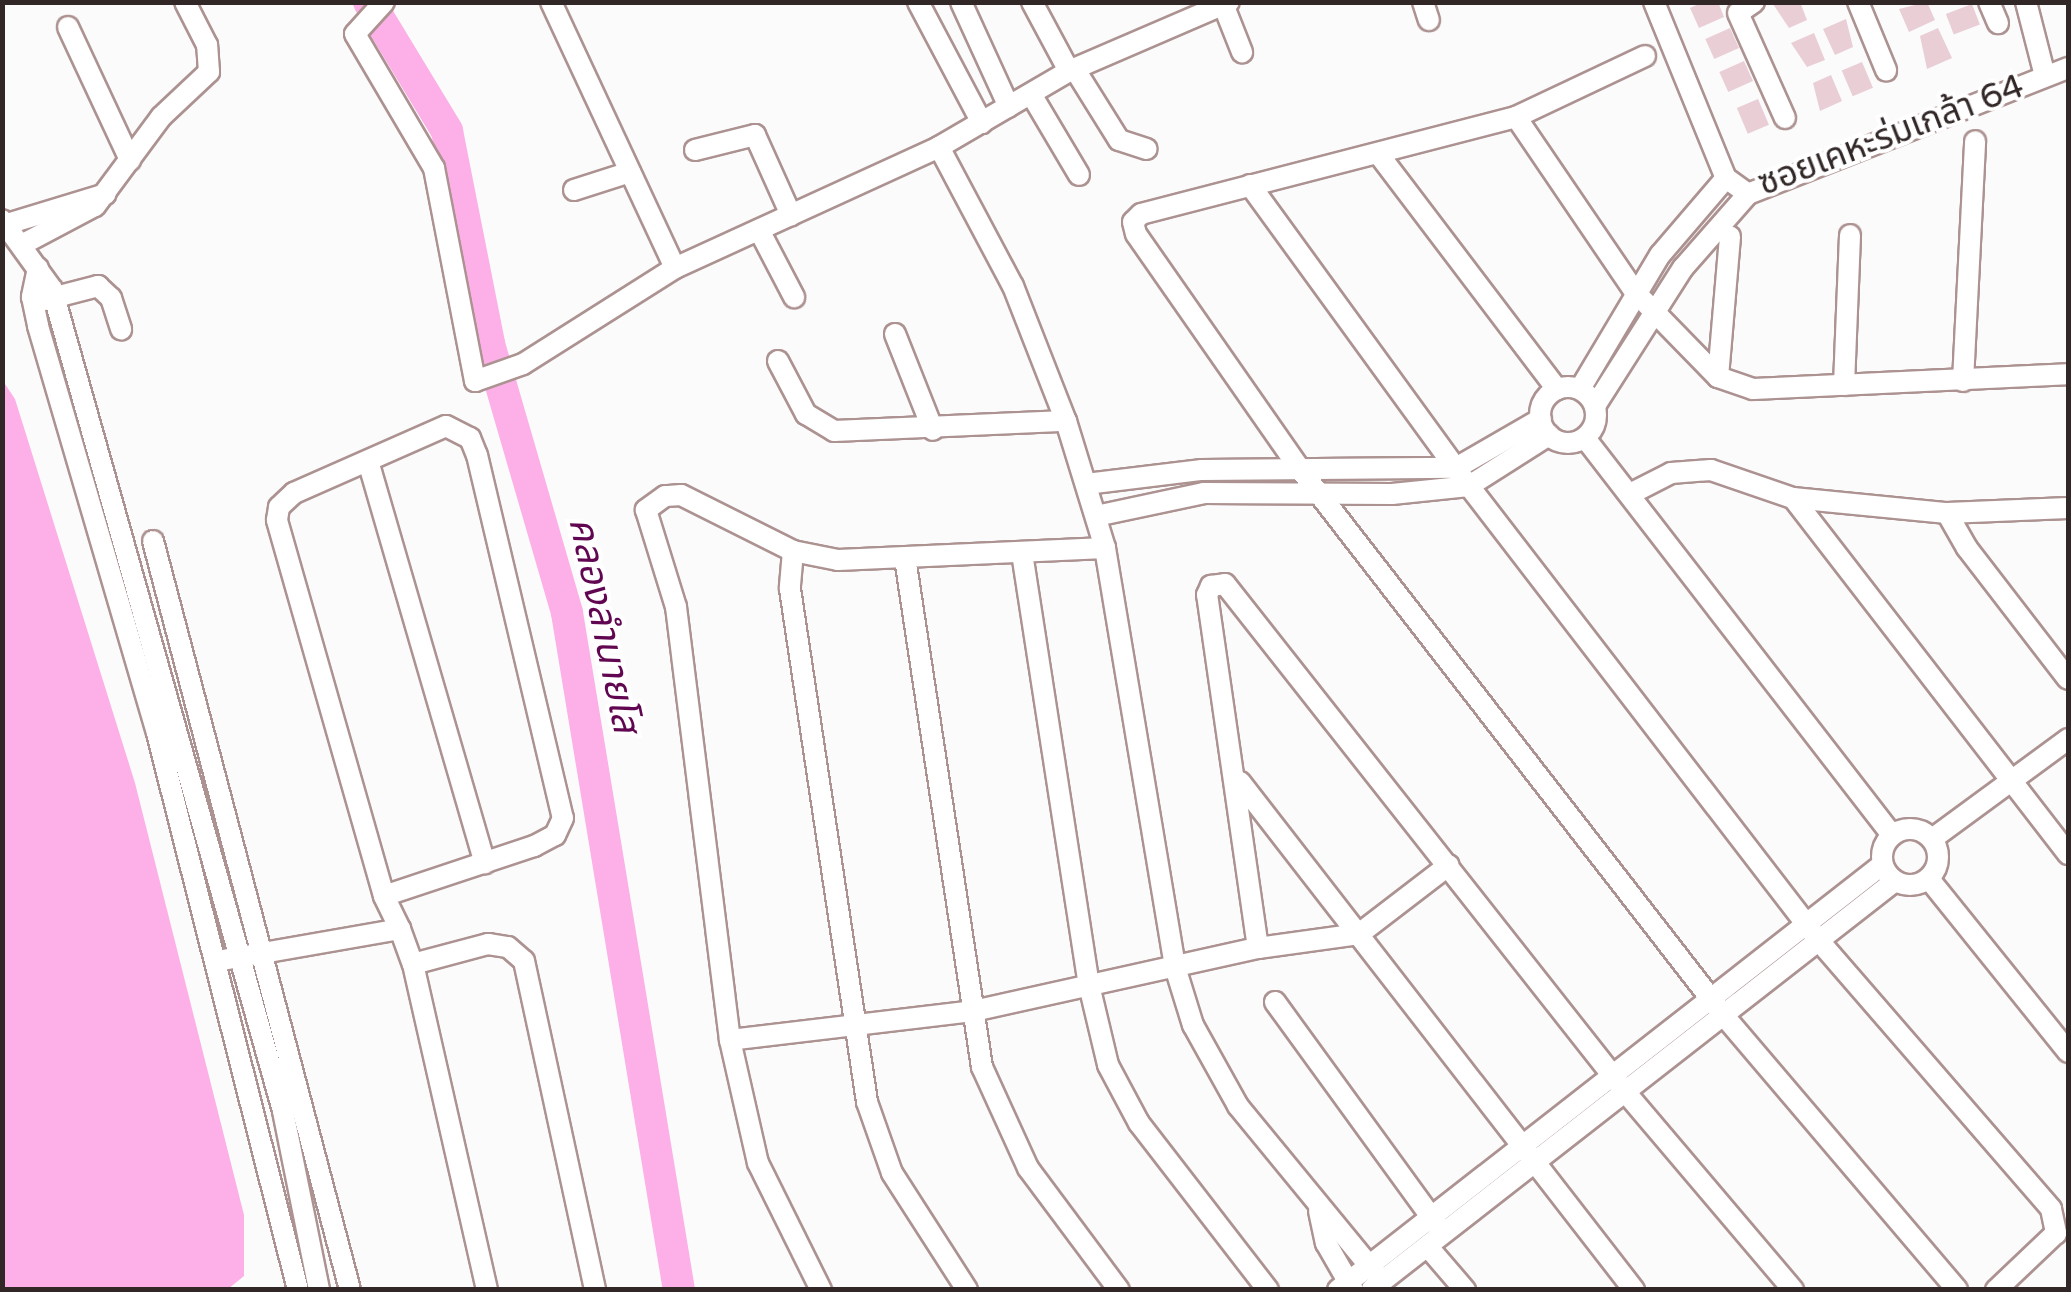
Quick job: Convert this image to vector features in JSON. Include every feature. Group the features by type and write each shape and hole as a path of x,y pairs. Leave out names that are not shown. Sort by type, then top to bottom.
{"street":[{"path":"25,243 86,213 106,194 160,117 209,72 206,45 185,2"},
{"path":"551,2 676,268"},
{"path":"918,2 982,124"},
{"path":"960,2 1009,107"},
{"path":"1032,2 1119,140 1136,151 1147,149"},
{"name":"ซอยเคหะร่มเกล้า 64","path":"1654,2 1726,178 1748,194 2068,68"},
{"path":"1754,2 1738,13 1784,118"},
{"path":"1858,2 1886,70"},
{"path":"1990,2 1998,24"},
{"path":"2026,2 2045,76"},
{"path":"383,4 356,26 355,34 434,168 472,379 479,381 523,364 676,268 939,147 1072,70 1196,8 1226,4 1242,52"},
{"path":"68,27 130,160"},
{"path":"1645,56 1516,117 1380,156 1190,198 1134,222 1319,494 1724,1017 1957,1290"},
{"path":"1031,94 1079,175"},
{"path":"1516,117 1635,292 1718,377 1753,389 2068,374"},
{"path":"695,150 755,135 791,216"},
{"path":"1963,380 1975,141"},
{"path":"939,147 1013,286 1066,421 1096,516 1105,548 1175,967 1210,1064 1319,1211 1368,1265 1377,1285 1522,1147 1806,924 1889,873"},
{"path":"1380,156 1557,389"},
{"path":"574,190 630,172"},
{"path":"1580,389 1635,292 1726,178"},
{"path":"1250,185 1469,486 1820,942 2057,1221 2056,1233 1996,1290"},
{"path":"106,194 5,222 25,243 54,297 119,531 226,959 298,1290"},
{"path":"1595,406 1580,389 1557,389 1543,402 1545,427 1566,443 1586,438 1594,427 1595,406 1654,312 1748,194"},
{"path":"759,230 794,297"},
{"path":"1844,385 1850,235"},
{"path":"1718,377 1730,236"},
{"path":"38,268 33,304 97,537 226,959 283,1111 319,1290"},
{"path":"33,304 98,286 110,298 121,329"},
{"path":"895,334 934,430"},
{"path":"778,361 817,424 834,431 934,430 1066,421"},
{"path":"384,896 486,864 554,835 563,818 477,456 470,438 446,426 294,493 279,507 277,520 384,896 414,964 486,1290"},
{"path":"1086,484 1202,470 1456,468 1545,427"},
{"path":"1096,516 1204,494 1319,494 1469,486 1545,427"},
{"path":"1319,1211 1326,1243 1346,1287 1368,1265 1435,1233 1535,1165 1820,942 1889,873 1892,835 1586,438"},
{"path":"368,461 486,864"},
{"path":"1630,494 1672,473 1711,470 1793,498 1948,513 2068,508"},
{"path":"821,1290 758,1163 730,1040 676,607 646,510 665,496 681,495 793,551 838,560 1105,548"},
{"path":"1793,498 2068,854"},
{"path":"1948,513 1967,548 2068,678"},
{"path":"97,537 119,531"},
{"path":"154,541 265,948 350,1290"},
{"path":"793,551 790,589 867,1102 892,1173 967,1290"},
{"path":"1022,553 1089,984 1108,1065 1139,1123 1268,1290"},
{"path":"905,558 973,1012 996,1107 1028,1168 1119,1290"},
{"path":"1258,948 1239,780 1207,596 1218,584 1235,592 1627,1094 1792,1290"},
{"path":"1932,839 2068,740"},
{"path":"1239,780 1634,1290"},
{"path":"1889,873 1906,886 1929,879 1938,860 1932,839 1913,829 1892,835"},
{"path":"730,1040 973,1012 1258,948 1360,934 1449,865"},
{"path":"1929,879 2068,1052"},
{"path":"226,959 265,948 400,929"},
{"path":"414,964 488,944 508,947 524,961 596,1290"},
{"path":"1275,1002 1435,1233 1465,1290"}],"shaded area":[{"path":"3,381 15,399 135,783 244,1215 244,1276 228,1289 3,1289"}],"building":[{"path":"1703,2 1718,2 1724,17 1699,28 1690,8"},
{"path":"1800,2 1807,20 1789,28 1773,4"},
{"path":"1927,2 1935,20 1909,32 1899,9"},
{"path":"1972,4 1980,25 1954,35 1946,14"},
{"path":"1846,19 1853,47 1835,55 1823,29"},
{"path":"1730,28 1739,48 1714,59 1705,39"},
{"path":"1938,28 1952,58 1927,69 1920,36"},
{"path":"1814,33 1825,60 1807,67 1791,43"},
{"path":"1744,61 1753,81 1728,92 1719,72"},
{"path":"1862,62 1873,88 1853,96 1842,71"},
{"path":"1831,75 1842,101 1820,111 1813,83"},
{"path":"1758,99 1769,125 1748,134 1737,108"}],"waterway":[{"name":"คลองลำนายโส","path":"369,2 447,131 489,344 567,613 679,1290"}]}
